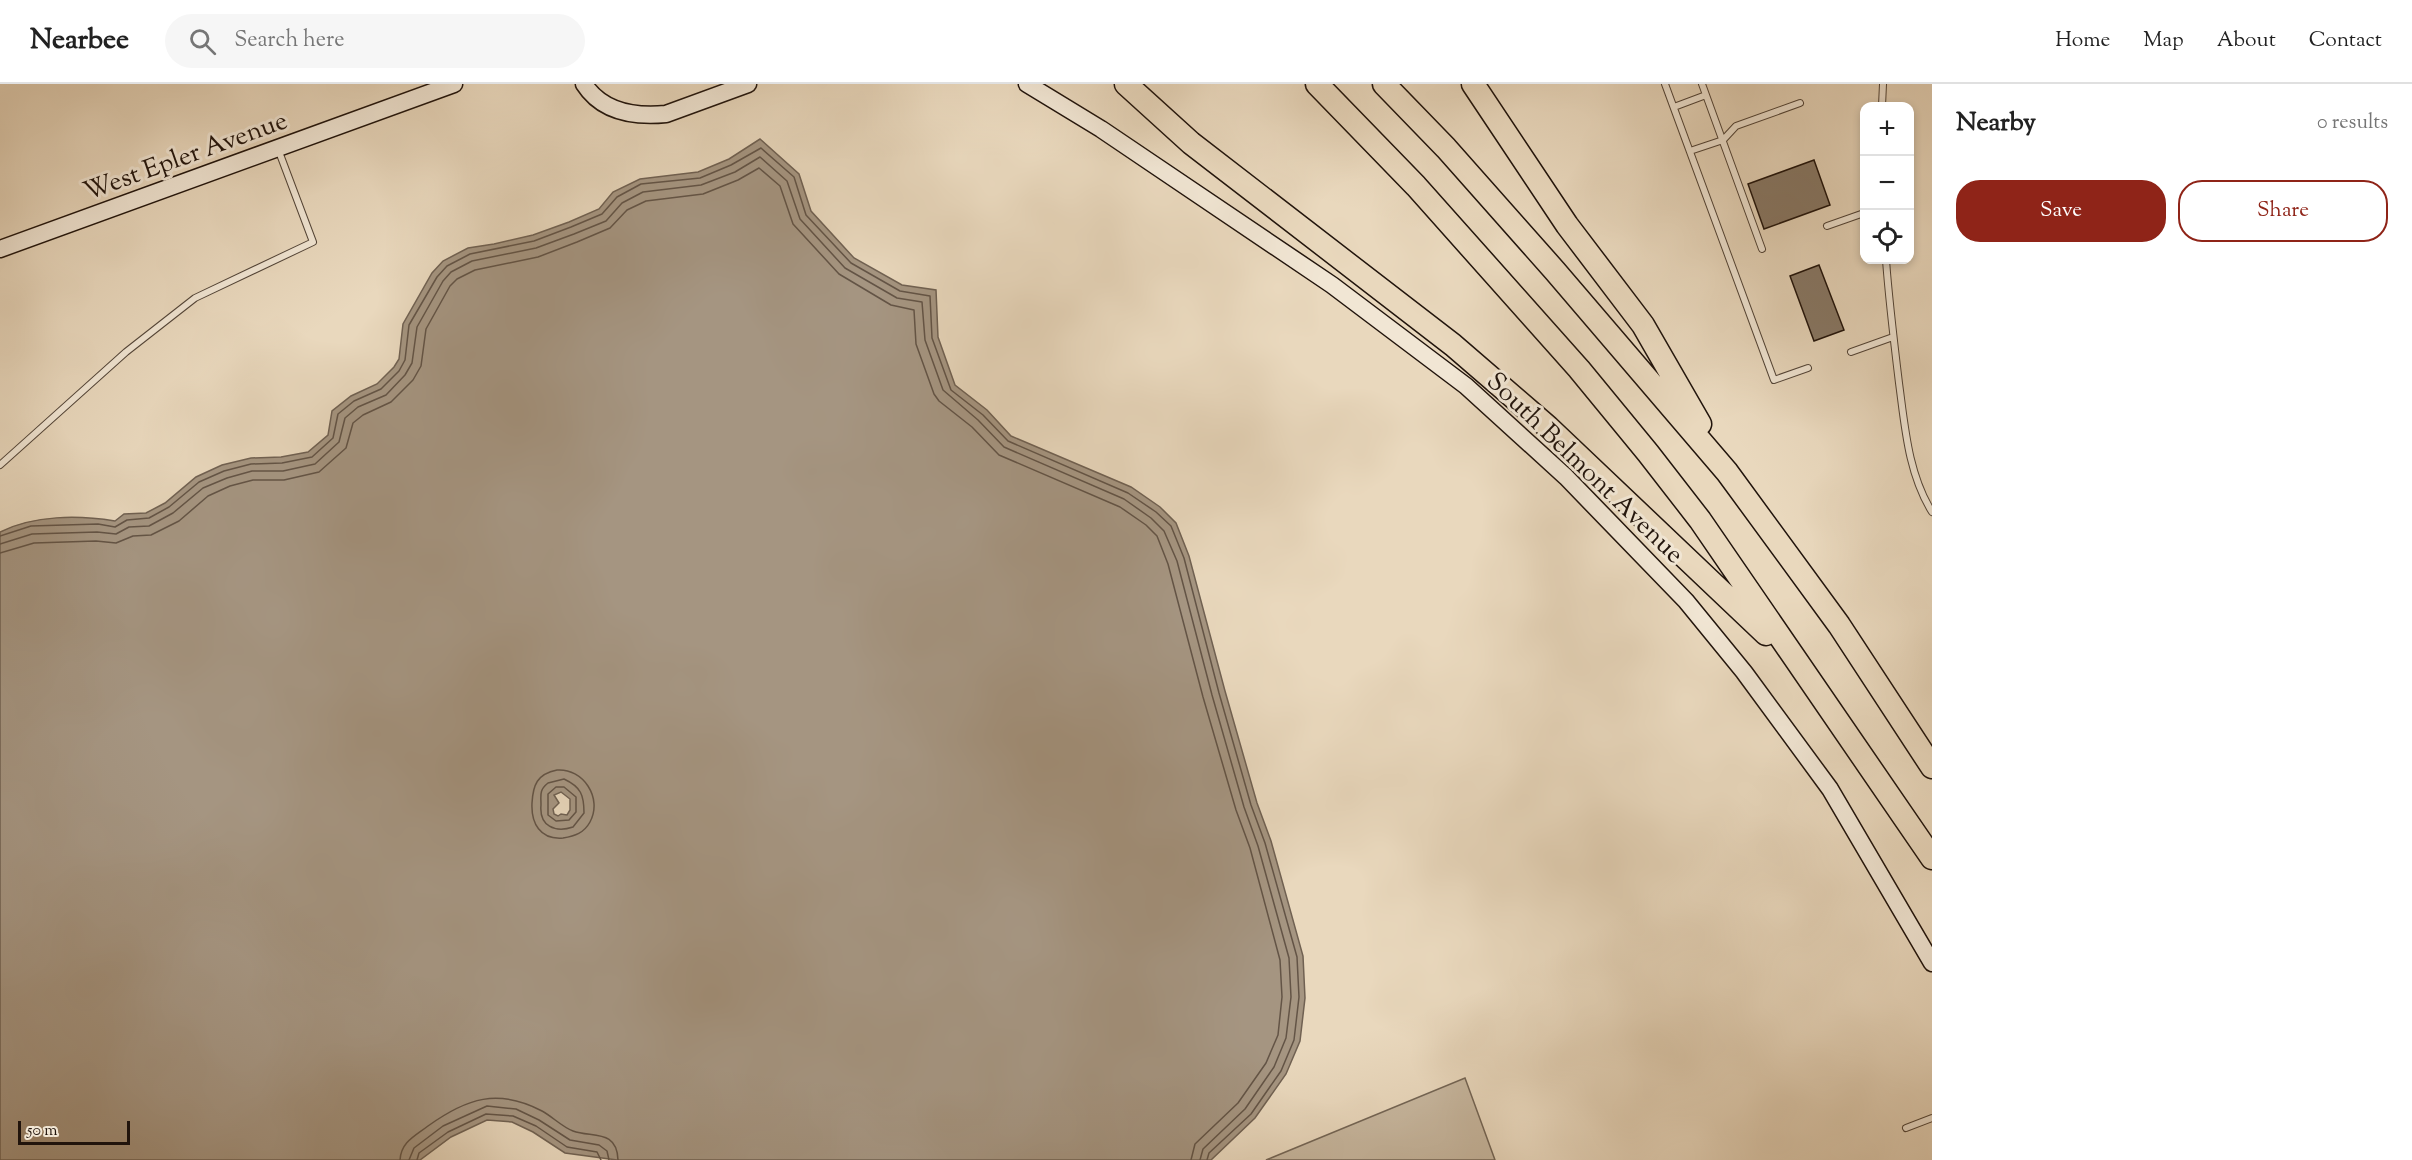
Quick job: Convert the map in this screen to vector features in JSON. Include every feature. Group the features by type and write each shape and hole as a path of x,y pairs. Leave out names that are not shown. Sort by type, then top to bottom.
{"highway":[{"path":"1126,84 1191,143 1341,257 1479,367 1548,428 1798,664"},
{"path":"1317,84 1416,186 1579,369 1700,520 1932,858"},
{"path":"1384,84 1446,148 1540,253 1727,472 1839,625 1932,766"},
{"path":"1473,84 1567,225 1643,325 1727,472"}],"street":[{"name":"West Epler Avenue","path":"0,249 454,84"},
{"path":"584,84 590,93 611,109 636,115 653,116 666,114 748,84"},
{"name":"South Belmont Avenue","path":"1027,84 1101,129 1332,285 1466,386 1566,477 1686,601 1744,672 1830,789 1932,963"}],"lane":[{"path":"1665,84 1774,380 1808,368"},
{"path":"1702,84 1762,249"},
{"path":"1882,102 1883,84"},
{"path":"1674,107 1706,95"},
{"path":"1690,151 1723,140 1736,126 1800,103"},
{"path":"0,465 126,352 195,298 313,242 278,149"},
{"path":"1827,226 1860,214"},
{"path":"1886,264 1893,337 1911,460 1924,499 1932,512"},
{"path":"1851,352 1893,337"},
{"path":"1906,1128 1932,1118"}],"shaded area":[{"path":"1465,1078 1495,1160 1266,1160"}],"water":[{"path":"760,139 799,174 811,211 854,258 902,285 936,290 938,337 955,385 987,410 1011,436 1131,487 1160,507 1176,523 1189,556 1225,691 1303,956 1305,998 1300,1041 1286,1074 1255,1118 1211,1160 617,1160 565,1153 533,1132 512,1122 487,1120 451,1137 420,1160 0,1160 0,532 13,526 42,519 71,517 115,521 124,514 146,513 165,503 196,477 222,465 251,458 281,457 308,452 328,435 332,411 351,396 377,384 394,367 399,359 403,324 432,273 443,261 468,248 533,235 569,222 599,209 613,192 640,179 698,172 729,159","holes":["561,792 570,799 570,810 567,815 554,814 553,809 559,803 554,795"]}],"building":[{"path":"1814,160 1830,205 1764,229 1748,184"},
{"path":"1819,265 1844,330 1814,341 1790,276"}]}
